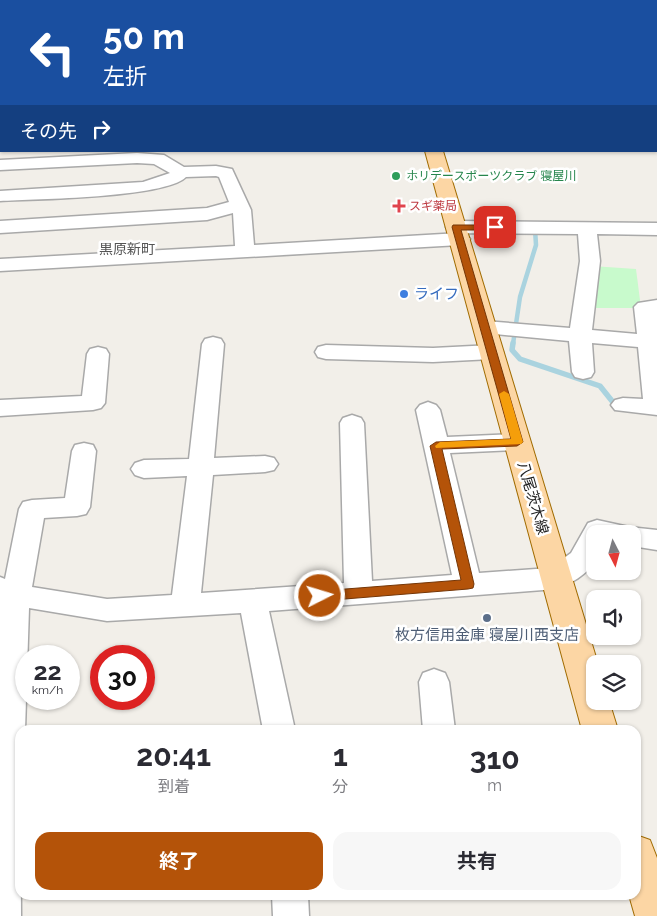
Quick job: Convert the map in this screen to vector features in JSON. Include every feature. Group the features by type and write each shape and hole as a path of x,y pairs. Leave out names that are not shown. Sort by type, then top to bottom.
{"main road":[{"name":"八尾茨木線","path":"434,152 599,725"},
{"path":"641,870 655,916"}],"street":[{"path":"0,165 137,158 158,159 181,172 216,171 226,173 242,210 245,251"},
{"path":"0,196 144,187 174,179 181,172"},
{"path":"0,227 207,214 222,212 240,205"},
{"path":"583,372 580,336 590,261 586,228"},
{"path":"0,265 245,251 458,233 586,228 657,229"},
{"path":"623,406 657,407 653,342 645,307 657,306"},
{"path":"326,352 433,355 488,339 580,336 653,342"},
{"path":"185,605 213,344"},
{"path":"0,408 93,403 98,354"},
{"path":"428,410 468,584"},
{"path":"352,423 358,593"},
{"path":"436,446 517,442"},
{"path":"7,894 12,660 8,591 32,509 77,507 84,451"},
{"path":"144,469 265,464"},
{"path":"641,537 657,540"},
{"path":"8,591 107,610 254,601 556,578 581,560 586,551"},
{"path":"254,601 278,725"},
{"path":"434,682 438,725"},
{"path":"290,900 291,916"}],"green space":[{"path":"592,266 636,269 641,308 587,308"}],"waterway":[{"path":"513,344 520,297 536,245 535,229"},
{"path":"513,343 512,350 520,359 600,386 616,406"}],"slow traffic":[{"path":"440,446 517,442 504,394"}],"place":[{"name":"ホリデースポーツクラブ 寝屋川","path":"396,176"},
{"name":"スギ薬局","path":"399,206"},
{"name":"ライフ","path":"404,294"},
{"name":"枚方信用金庫 寝屋川西支店","path":"487,618"}],"district":[{"name":"黒原新町","path":"127,249"}],"route":[{"path":"320,596 468,584 436,446 517,442 456,227 495,227"}]}
